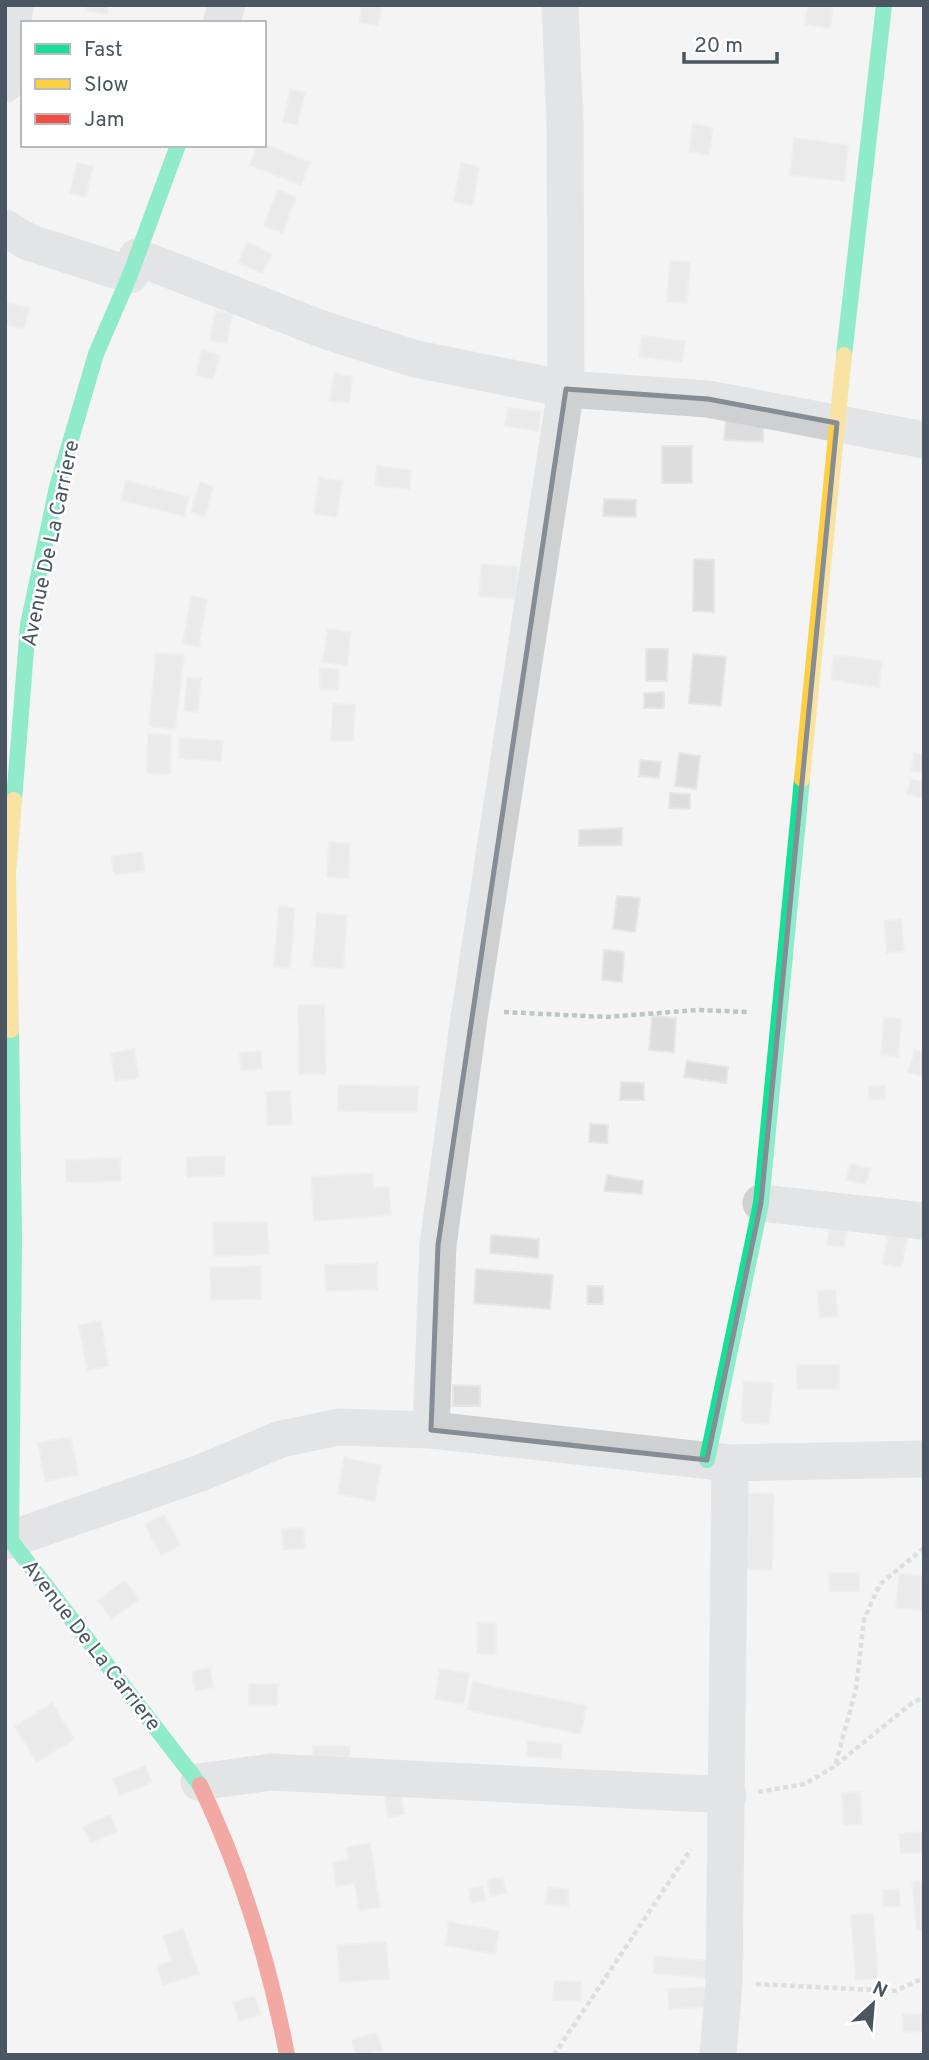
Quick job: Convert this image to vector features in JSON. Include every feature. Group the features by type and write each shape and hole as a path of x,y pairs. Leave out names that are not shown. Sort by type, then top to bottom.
{"street":[{"path":"5,84 15,5"},
{"path":"430,1430 438,1245 469,1018 566,389 565,124 560,5"},
{"path":"718,2055 724,1983 728,1795 719,1462 761,1203 782,1013 837,423 884,5"},
{"name":"Avenue De La Carriere","path":"176,147 134,266 96,354 17,622 7,873 14,1237 8,1541 199,1782 212,1808 258,1934 287,2055"},
{"path":"5,229 28,242 134,266 416,359 566,389 708,399 924,440"},
{"path":"761,1203 924,1221"},
{"path":"8,1541 203,1472 282,1439 339,1427 430,1430 719,1462 924,1459"},
{"path":"199,1782 271,1772 728,1795"}],"path":[{"path":"469,1018 516,1011 606,1017 698,1010 782,1013"},
{"path":"835,1766 856,1689 864,1619 880,1584 924,1548"},
{"path":"728,1795 783,1790 805,1784 835,1766 912,1703 924,1697"},
{"path":"554,2055 698,1839"},
{"path":"724,1983 811,1984 895,1990 924,1978"}],"highlighted area":[{"path":"566,389 708,399 837,423 761,1203 707,1460 431,1430 438,1245"}],"building":[{"path":"87,5 108,5 107,14 86,11"},
{"path":"362,5 382,5 378,26 359,22"},
{"path":"808,5 833,5 830,28 805,24"},
{"path":"290,89 305,92 297,125 283,122"},
{"path":"693,124 713,128 708,155 689,152"},
{"path":"794,138 848,145 844,181 790,175"},
{"path":"266,145 310,162 301,185 250,165 257,147 266,147"},
{"path":"77,163 93,166 86,197 70,193"},
{"path":"461,163 479,167 473,205 454,202"},
{"path":"278,190 296,197 282,233 264,226"},
{"path":"248,242 272,254 262,273 238,262"},
{"path":"670,261 690,262 687,303 667,302"},
{"path":"5,302 29,308 24,329 5,325"},
{"path":"215,311 232,314 227,343 210,341"},
{"path":"642,336 685,341 682,362 639,357"},
{"path":"202,350 220,355 213,379 196,375"},
{"path":"334,373 352,376 349,403 330,401"},
{"path":"508,408 541,412 538,431 505,426"},
{"path":"726,417 764,419 763,442 724,440"},
{"path":"662,446 692,446 692,483 662,483"},
{"path":"377,466 411,470 409,489 375,485"},
{"path":"319,477 342,481 337,517 314,514"},
{"path":"126,481 189,497 184,516 121,500"},
{"path":"200,482 213,487 205,516 191,513"},
{"path":"604,499 636,500 636,517 603,516"},
{"path":"694,559 714,560 714,612 693,611"},
{"path":"482,564 518,567 515,599 479,596"},
{"path":"191,596 207,599 199,646 183,644"},
{"path":"328,629 351,632 347,666 323,662"},
{"path":"646,649 668,649 667,681 646,681"},
{"path":"156,653 184,655 175,729 149,726"},
{"path":"693,654 726,657 721,706 689,703"},
{"path":"834,655 882,661 879,687 831,680"},
{"path":"320,668 339,669 338,690 320,689"},
{"path":"187,678 201,679 198,712 184,711"},
{"path":"664,692 664,708 644,708 644,693"},
{"path":"333,704 355,705 353,741 331,740"},
{"path":"148,734 171,735 170,774 147,773"},
{"path":"180,738 223,741 221,761 179,758"},
{"path":"679,753 700,756 696,789 675,786"},
{"path":"914,753 924,755 924,773 911,771"},
{"path":"640,760 661,762 659,778 639,776"},
{"path":"911,779 924,782 924,799 907,794"},
{"path":"670,793 690,794 690,809 669,808"},
{"path":"622,828 622,845 579,846 579,830"},
{"path":"329,842 350,844 348,878 327,877"},
{"path":"142,852 145,871 114,875 111,856"},
{"path":"617,896 640,898 635,932 613,929"},
{"path":"279,906 295,908 290,968 274,967"},
{"path":"317,913 347,916 343,969 312,966"},
{"path":"901,919 904,951 887,953 884,921"},
{"path":"604,950 624,952 622,982 602,980"},
{"path":"298,1005 324,1005 326,1074 299,1074"},
{"path":"652,1016 676,1018 674,1052 649,1050"},
{"path":"884,1017 901,1019 898,1057 881,1055"},
{"path":"134,1049 139,1078 115,1081 111,1053"},
{"path":"915,1050 924,1052 924,1077 908,1072"},
{"path":"261,1051 262,1069 241,1070 240,1053"},
{"path":"687,1061 728,1067 726,1083 684,1077"},
{"path":"621,1082 644,1083 644,1100 620,1100"},
{"path":"338,1085 418,1087 417,1112 338,1111"},
{"path":"869,1086 885,1086 885,1100 869,1099"},
{"path":"290,1091 292,1124 268,1125 266,1092"},
{"path":"590,1124 608,1125 607,1143 589,1142"},
{"path":"224,1156 225,1176 187,1177 186,1157"},
{"path":"120,1158 121,1181 66,1182 66,1160"},
{"path":"850,1164 870,1168 866,1184 846,1180"},
{"path":"372,1173 373,1188 389,1187 391,1215 314,1221 311,1177"},
{"path":"607,1175 643,1181 642,1194 604,1191"},
{"path":"267,1222 269,1254 214,1256 213,1223"},
{"path":"830,1222 847,1224 844,1247 827,1245"},
{"path":"890,1223 910,1228 901,1267 883,1264"},
{"path":"491,1235 539,1239 538,1258 490,1253"},
{"path":"377,1263 377,1289 326,1291 325,1265"},
{"path":"261,1266 261,1299 211,1300 210,1268"},
{"path":"476,1269 553,1275 550,1309 474,1303"},
{"path":"588,1286 603,1286 603,1304 587,1304"},
{"path":"835,1290 838,1316 820,1318 817,1291"},
{"path":"101,1321 108,1366 87,1370 79,1325"},
{"path":"797,1365 839,1365 839,1389 797,1389"},
{"path":"744,1381 773,1384 769,1424 741,1422"},
{"path":"453,1385 480,1386 480,1406 453,1406"},
{"path":"71,1437 78,1475 45,1481 38,1443"},
{"path":"344,1458 381,1465 375,1501 338,1494"},
{"path":"745,1493 774,1494 772,1570 743,1569"},
{"path":"164,1515 180,1545 161,1555 145,1524"},
{"path":"303,1528 305,1548 283,1550 282,1529"},
{"path":"829,1573 859,1573 859,1591 830,1591"},
{"path":"899,1574 924,1576 924,1610 896,1608"},
{"path":"125,1580 139,1599 112,1619 98,1601"},
{"path":"478,1623 496,1623 496,1654 477,1654"},
{"path":"210,1668 213,1687 196,1691 192,1672"},
{"path":"440,1669 469,1673 464,1704 435,1699"},
{"path":"473,1682 586,1706 581,1734 467,1710"},
{"path":"249,1684 278,1684 277,1705 249,1705"},
{"path":"52,1703 74,1739 37,1762 15,1727"},
{"path":"528,1741 562,1744 561,1759 527,1756"},
{"path":"313,1746 350,1746 350,1760 314,1761"},
{"path":"145,1766 152,1782 120,1796 113,1779"},
{"path":"399,1780 404,1814 388,1817 383,1783"},
{"path":"860,1792 862,1824 844,1825 842,1793"},
{"path":"110,1815 117,1831 91,1843 83,1827"},
{"path":"924,1832 924,1852 901,1853 899,1834"},
{"path":"370,1843 380,1907 359,1910 355,1883 336,1886 333,1862 349,1860 347,1847"},
{"path":"503,1877 506,1893 491,1896 487,1880"},
{"path":"924,1881 924,1930 917,1930 912,1882"},
{"path":"482,1886 485,1900 471,1903 469,1889"},
{"path":"548,1887 569,1890 568,1906 546,1904"},
{"path":"899,1889 900,1906 884,1907 883,1890"},
{"path":"873,1914 878,1978 856,1980 851,1915"},
{"path":"449,1922 499,1931 495,1954 445,1945"},
{"path":"183,1929 199,1974 163,1985 157,1966 172,1961 163,1936"},
{"path":"386,1942 389,1979 340,1982 337,1945"},
{"path":"654,1956 712,1961 711,1978 653,1973"},
{"path":"554,1981 581,1982 581,2001 553,2000"},
{"path":"705,1987 706,2007 669,2009 668,1989"},
{"path":"254,1996 261,2014 239,2021 233,2002"},
{"path":"924,2014 924,2031 903,2032 903,2015"},
{"path":"377,2032 382,2050 356,2055 352,2040"}],"traffic: fast":[{"path":"844,355 884,5"},
{"path":"14,800 28,625 57,487 96,354 130,275 177,147"},
{"path":"707,1460 761,1203 802,779"},
{"path":"11,1030 14,1237 11,1541 200,1785"}],"traffic: slow":[{"path":"802,779 844,355"},
{"path":"11,1030 8,874 14,800"}],"traffic: jam":[{"path":"200,1785 215,1817 252,1917 272,1985 287,2055"}]}
